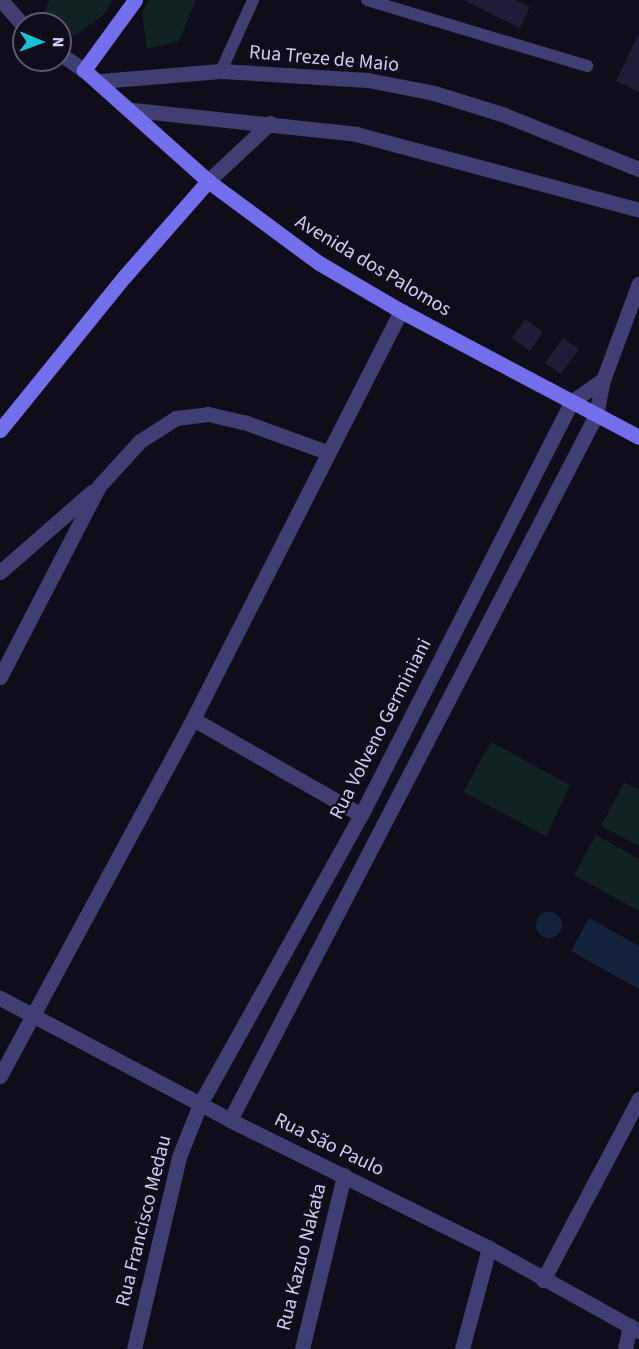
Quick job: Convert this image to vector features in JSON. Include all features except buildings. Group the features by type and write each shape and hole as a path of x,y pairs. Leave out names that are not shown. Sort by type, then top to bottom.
{"street":[{"path":"2,0 12,12"},
{"path":"72,62 84,70 135,0"},
{"name":"Avenida dos Palomos","path":"84,70 133,110 208,181 319,263 401,311 639,437"},
{"name":"Rua Treze de Maio","path":"100,81 221,71 368,80 434,93 567,137 639,169"},
{"path":"133,110 356,134 639,210"},
{"path":"0,430 124,277 208,181 270,123"},
{"path":"230,1120 596,415 603,380 639,283"},
{"path":"0,1076 193,719 327,452 401,311"},
{"name":"Rua Volveno Germiniani","path":"200,1104 361,815 571,402 603,380"},
{"path":"0,572 99,486 140,441 176,418 208,414 244,422 327,452"},
{"path":"0,677 99,486"},
{"path":"193,719 361,815"},
{"name":"Rua São Paulo","path":"0,998 230,1120 489,1248 543,1280 634,1328"},
{"path":"543,1280 639,1099"},
{"name":"Rua Francisco Medau","path":"134,1349 179,1157 200,1104"},
{"name":"Rua Kazuo Nakata","path":"302,1349 344,1175"},
{"path":"462,1349 489,1248"},
{"path":"626,1349 634,1328"}],"lane":[{"path":"221,71 253,0"},
{"path":"367,0 587,66"}],"shaded area":[{"path":"49,0 113,0 103,15 75,36 72,35 72,12 44,12"},
{"path":"150,0 196,0 179,41 147,49 142,12"},
{"path":"491,742 570,785 546,836 463,792"},
{"path":"624,782 639,790 639,846 601,826"},
{"path":"596,835 639,859 639,911 574,875"}],"water":[{"path":"549,912 558,916 562,925 558,934 549,938 540,934 536,925 540,916"},
{"path":"589,918 639,946 639,989 571,951"}]}
